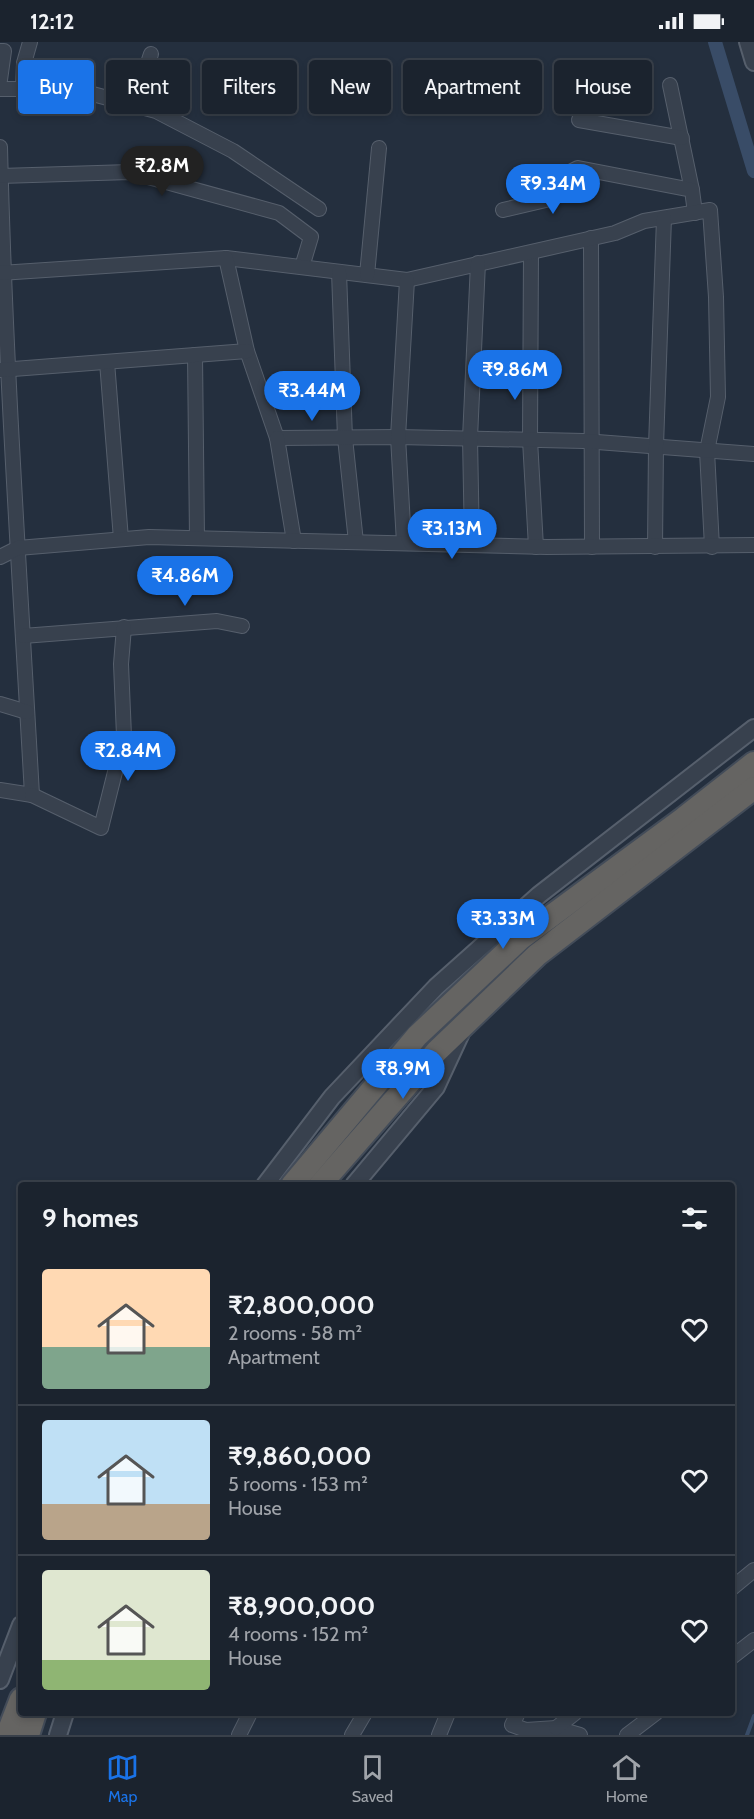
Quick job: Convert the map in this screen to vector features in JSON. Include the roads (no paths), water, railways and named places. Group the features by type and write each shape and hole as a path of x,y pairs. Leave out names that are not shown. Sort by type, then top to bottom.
{"highway":[{"path":"295,1182 417,1036 520,939 684,818 754,763"},
{"path":"323,1182 437,1052 537,955 754,789"},
{"path":"7,1735 18,1707"},
{"path":"28,1735 34,1716"}],"street":[{"path":"25,60 30,42"},
{"path":"748,42 754,62"},
{"path":"0,80 3,48"},
{"path":"149,60 151,54"},
{"path":"670,85 692,190 694,213"},
{"path":"0,89 18,89"},
{"path":"162,114 233,151 319,209"},
{"path":"579,120 682,138"},
{"path":"0,147 6,463 18,548 32,795"},
{"path":"367,275 379,148"},
{"path":"502,210 550,199 566,189 572,171 578,168 692,190"},
{"path":"0,176 130,172 279,213 311,237 302,267"},
{"path":"1,273 226,258 407,280 615,233 644,221 710,210 716,297 718,397 707,451 711,547"},
{"path":"655,547 664,218"},
{"path":"591,238 592,547"},
{"path":"531,253 530,440 536,547"},
{"path":"226,258 247,351 278,438 294,541"},
{"path":"472,545 470,438 478,264"},
{"path":"339,272 345,438 356,542"},
{"path":"404,543 398,437 407,280"},
{"path":"4,370 247,351"},
{"path":"195,355 197,538"},
{"path":"107,362 121,539"},
{"path":"278,438 398,437 593,441 754,454"},
{"path":"0,557 18,548 149,537 536,547 754,545"},
{"path":"23,636 217,621 242,626"},
{"path":"0,790 32,795 101,828 124,736 121,664 124,627"},
{"path":"0,704 27,712"},
{"path":"266,1182 332,1097 436,987 539,895 754,728"},
{"path":"357,1182 436,1087 466,1024"},
{"path":"735,1586 754,1570"},
{"path":"0,1680 3,1660 18,1631"},
{"path":"735,1655 754,1640"},
{"path":"58,1735 65,1716"},
{"path":"239,1735 248,1716"},
{"path":"352,1735 363,1716"},
{"path":"439,1735 447,1716"},
{"path":"516,1716 512,1725 525,1733 556,1728 580,1735"},
{"path":"556,1728 571,1716"},
{"path":"627,1735 653,1716"}],"waterway":[{"path":"715,42 754,171"},
{"path":"747,1735 754,1716"}]}
